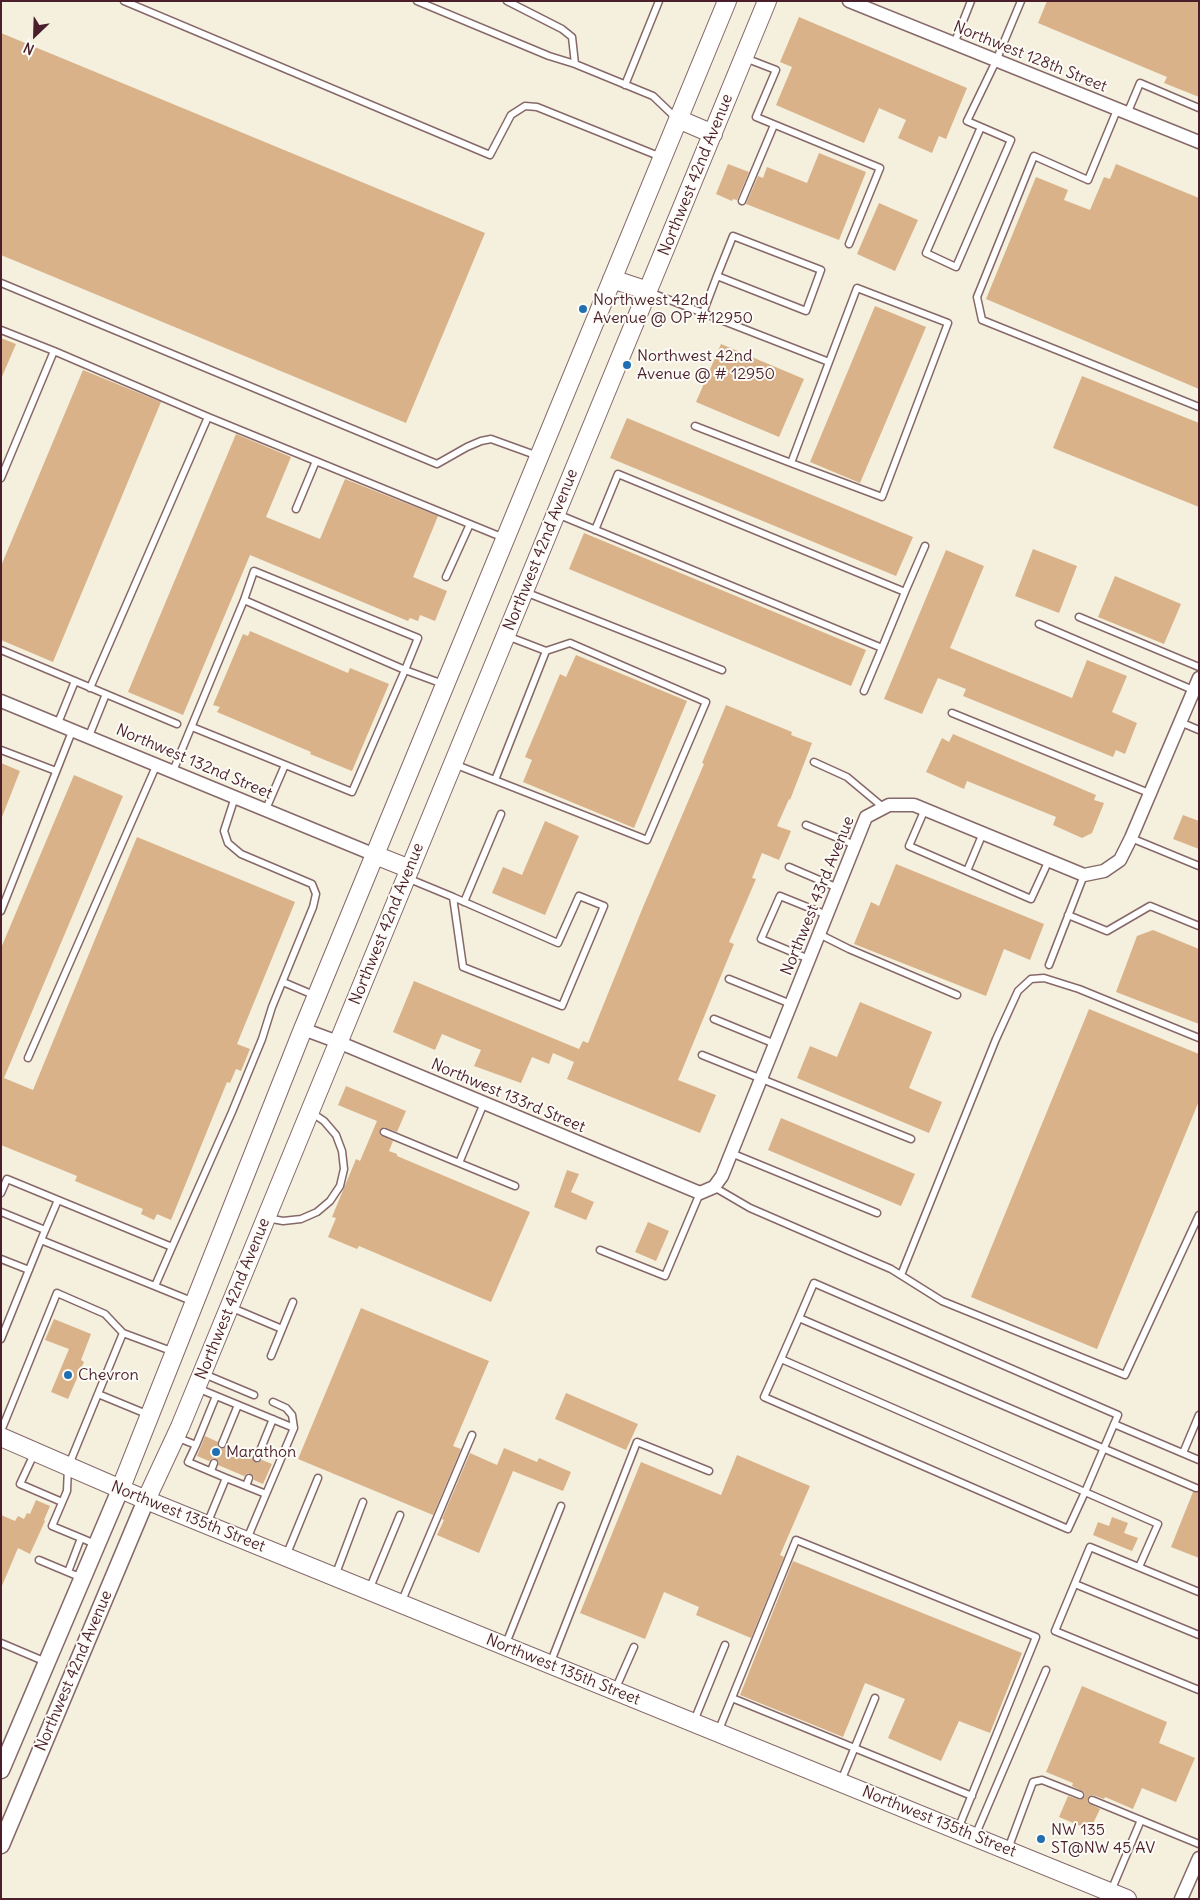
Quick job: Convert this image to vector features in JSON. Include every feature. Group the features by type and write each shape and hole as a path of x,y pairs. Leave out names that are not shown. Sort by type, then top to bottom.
{"main road":[{"name":"Northwest 42nd Avenue","path":"120,1490 303,1029 727,1"},
{"name":"Northwest 42nd Avenue","path":"146,1500 176,1436 767,1"},
{"path":"678,119 713,134"},
{"path":"612,279 648,291"},
{"path":"375,855 408,874"},
{"name":"Northwest 135th Street","path":"1,1438 120,1490 1127,1899"}],"street":[{"name":"Northwest 128th Street","path":"857,3 1199,142"},
{"path":"1084,875 1104,871 1120,860 1199,678"},
{"name":"Northwest 132nd Street","path":"1,700 375,855"},
{"name":"Northwest 43rd Avenue","path":"714,1187 722,1176 866,817 889,805 914,805 1084,875"},
{"name":"Northwest 133rd Street","path":"303,1029 700,1193"},
{"path":"700,1193 714,1187"},
{"name":"Northwest 42nd Avenue","path":"1,1770 47,1662 76,1575 97,1545 120,1490"},
{"name":"Northwest 42nd Avenue","path":"1,1845 146,1500"},
{"path":"1181,1899 1199,1858"}],"lane":[{"path":"124,1 490,155 511,115 525,106 537,107 662,157"},
{"path":"417,1 549,56 575,64 653,96 678,119"},
{"path":"507,1 562,29 572,37 575,64"},
{"path":"625,85 660,1"},
{"path":"954,44 971,1"},
{"path":"981,127 926,253 956,267 1011,140 981,127 967,121 996,61 1021,1"},
{"path":"744,58 776,70 756,117 880,168 850,244"},
{"path":"1199,108 1140,83 1122,112 1088,180 1034,156 977,297 982,320 1199,406"},
{"path":"742,201 774,124"},
{"path":"703,313 717,276 733,236 821,270 806,310 717,276"},
{"path":"1,283 437,464 467,447 491,439 539,456"},
{"path":"695,426 790,463 882,497 948,323 857,288 790,463"},
{"path":"648,291 829,362"},
{"path":"1,330 505,538"},
{"path":"1,478 54,351"},
{"path":"90,688 208,417"},
{"path":"296,509 316,461"},
{"path":"595,530 618,474 905,592"},
{"path":"556,514 882,648"},
{"path":"446,577 470,524"},
{"path":"864,691 925,546"},
{"path":"173,771 244,600 254,571 418,638 352,792 192,727"},
{"path":"524,592 722,670"},
{"path":"244,600 405,670 445,685"},
{"path":"1079,617 1199,667"},
{"path":"1039,624 1193,690"},
{"path":"453,764 648,840 706,702 570,643 546,651 506,636"},
{"path":"1,650 177,724"},
{"path":"495,780 546,651"},
{"path":"58,723 75,682"},
{"path":"88,736 106,694"},
{"path":"952,713 1149,793"},
{"path":"1180,722 1199,730"},
{"path":"2,909 73,729"},
{"path":"1,750 56,771"},
{"path":"814,762 847,777 884,808"},
{"path":"28,1058 157,764"},
{"path":"266,809 284,765"},
{"path":"155,1286 262,1039 272,1007 313,907 316,894 312,884 241,854 228,843 224,831 235,797"},
{"path":"926,809 909,846 1031,899 1049,860"},
{"path":"464,902 501,814"},
{"path":"806,825 855,846"},
{"path":"967,871 983,833"},
{"path":"1131,838 1199,866"},
{"path":"789,868 838,888"},
{"path":"408,874 453,897 558,943 579,896 604,906 562,1006 463,967 453,897"},
{"path":"1049,964 1084,875"},
{"path":"809,959 761,939 780,896 827,915"},
{"path":"1068,915 1107,931 1150,906 1199,926"},
{"path":"819,934 849,949 957,995"},
{"path":"729,978 791,1004"},
{"path":"901,1275 996,1039 1018,991 1032,980 1044,978 1078,989 1199,1038"},
{"path":"282,982 317,996"},
{"path":"714,1020 775,1044"},
{"path":"702,1055 911,1140"},
{"path":"459,1163 484,1103"},
{"path":"266,1217 283,1221 301,1219 324,1207 340,1186 344,1169 342,1151 336,1135 324,1121 309,1112"},
{"path":"384,1132 515,1186"},
{"path":"731,1153 877,1213"},
{"path":"1,1193 7,1179 172,1247"},
{"path":"714,1187 750,1208 891,1269 942,1301 1125,1375 1199,1215"},
{"path":"600,1250 664,1276 700,1193"},
{"path":"1,1339 58,1200"},
{"path":"1,1212 45,1230"},
{"path":"41,1240 194,1302"},
{"path":"1,1259 29,1270"},
{"path":"814,1282 1118,1414 1068,1529 764,1397 781,1359 814,1282"},
{"path":"1,1431 57,1294 105,1314 123,1333 175,1352"},
{"path":"271,1356 293,1302"},
{"path":"229,1307 282,1330"},
{"path":"799,1318 1196,1488"},
{"path":"97,1545 52,1526 67,1491 68,1467 123,1333"},
{"path":"781,1359 1158,1524 1139,1567"},
{"path":"199,1380 254,1395"},
{"path":"199,1380 216,1396 294,1428"},
{"path":"98,1394 150,1415"},
{"path":"216,1396 188,1462 266,1494"},
{"path":"246,1541 294,1428 292,1415 286,1408 272,1402"},
{"path":"222,1444 238,1405"},
{"path":"1183,1453 1199,1415"},
{"path":"257,1458 273,1419"},
{"path":"1114,1424 1199,1460"},
{"path":"401,1604 472,1435"},
{"path":"176,1436 196,1444"},
{"path":"550,1665 637,1442 709,1471"},
{"path":"34,1452 20,1484 62,1502"},
{"path":"211,1471 214,1463"},
{"path":"207,1525 226,1478"},
{"path":"246,1486 249,1478"},
{"path":"286,1557 318,1478"},
{"path":"334,1577 363,1502"},
{"path":"505,1647 561,1506"},
{"path":"369,1591 400,1515"},
{"path":"39,1560 76,1575 82,1538"},
{"path":"718,1732 796,1540 1036,1638 958,1830"},
{"path":"1199,1592 1090,1547 1056,1631 1199,1690"},
{"path":"1075,1584 1199,1635"},
{"path":"1,1643 47,1662"},
{"path":"694,1723 724,1645"},
{"path":"615,1691 634,1647"},
{"path":"975,1837 1046,1670"},
{"path":"732,1698 972,1796"},
{"path":"841,1783 875,1698"},
{"path":"1008,1850 1033,1782 1042,1780 1080,1795"},
{"path":"1092,1800 1199,1844"},
{"path":"1110,1892 1140,1820"}],"building":[{"path":"1047,1 1199,1 1199,97 1164,83 1167,77 1038,23"},
{"path":"799,17 967,88 946,139 939,136 932,153 898,138 906,120 879,108 864,143 776,105 792,67 780,62"},
{"path":"1,33 485,233 406,423 1,255"},
{"path":"819,153 866,172 839,240 746,204 758,176 763,178 767,167 807,183"},
{"path":"728,164 749,172 737,200 733,199 732,201 716,194"},
{"path":"1116,164 1199,198 1199,389 986,299 1036,177 1068,190 1064,200 1090,210 1104,177 1110,179"},
{"path":"879,203 918,220 895,271 857,254"},
{"path":"875,306 926,327 860,483 810,462"},
{"path":"1,338 16,344 1,379"},
{"path":"721,344 804,379 779,437 696,402"},
{"path":"83,370 161,402 53,662 1,640 1,566"},
{"path":"1082,376 1199,423 1199,507 1053,448"},
{"path":"627,418 913,537 896,576 610,458"},
{"path":"236,434 291,457 266,517 320,539 345,479 438,516 413,577 447,591 435,621 420,615 418,621 410,618 408,621 250,555 183,715 128,692"},
{"path":"584,533 866,650 851,686 569,569"},
{"path":"1033,549 1077,566 1059,613 1015,596"},
{"path":"946,550 984,566 950,648 1072,698 1087,660 1127,676 1112,712 1137,723 1125,754 1116,750 1113,757 963,696 966,689 938,678 922,714 884,699"},
{"path":"1115,576 1181,604 1164,644 1098,617"},
{"path":"250,631 348,673 350,668 389,684 352,771 217,712 220,707 213,705 243,634 248,636"},
{"path":"576,655 687,701 634,828 523,782 532,760 525,757 560,674 566,677"},
{"path":"726,705 792,732 791,735 812,743 790,800 777,826 791,831 779,860 762,853 752,878 756,879 729,942 734,944 678,1080 716,1095 700,1133 567,1079 574,1062 553,1053 549,1064 532,1057 521,1083 474,1066 481,1050 442,1034 435,1050 393,1032 414,981 579,1049 583,1041 588,1043 704,764 702,763"},
{"path":"953,734 1096,795 1094,800 1104,803 1092,833 1082,838 1053,825 1056,817 967,781 964,789 926,772 942,738 949,742"},
{"path":"1,763 20,771 2,817 1,816"},
{"path":"74,775 123,796 4,1078 33,1090 137,837 295,902 237,1044 250,1049 241,1071 236,1069 230,1083 227,1082 171,1220 157,1214 154,1220 141,1214 143,1209 75,1181 77,1176 1,1145 1,948"},
{"path":"1183,815 1199,821 1199,849 1173,839"},
{"path":"545,821 579,836 545,915 492,893 503,867 522,875"},
{"path":"896,864 1044,924 1030,960 1004,949 986,996 854,944 871,902 879,906"},
{"path":"1153,930 1199,949 1199,1024 1116,992 1137,936"},
{"path":"860,1002 932,1032 909,1088 942,1102 929,1133 797,1078 810,1046 837,1057"},
{"path":"1089,1009 1199,1054 1199,1101 1097,1349 971,1297"},
{"path":"346,1086 406,1111 397,1132 384,1127 380,1130 380,1135 393,1141 389,1151 530,1212 491,1302 359,1246 357,1249 328,1237 336,1218 332,1217 356,1159 360,1161 377,1121 338,1105"},
{"path":"781,1118 915,1174 901,1206 768,1150"},
{"path":"567,1170 579,1174 571,1192 594,1202 586,1220 554,1207"},
{"path":"648,1222 669,1231 656,1261 635,1252"},
{"path":"361,1308 489,1361 453,1446 461,1449 433,1515 298,1459"},
{"path":"54,1319 91,1334 81,1360 84,1362 68,1399 51,1392 69,1349 45,1340"},
{"path":"566,1393 638,1424 626,1450 555,1419"},
{"path":"205,1436 218,1442 217,1445 220,1448 223,1449 227,1446 252,1456 255,1462 258,1463 262,1460 272,1464 263,1484 254,1480 251,1474 248,1473 244,1476 218,1465 219,1462 216,1459 213,1458 209,1461 197,1456"},
{"path":"504,1448 537,1462 539,1458 571,1472 563,1491 513,1471 479,1553 437,1535 470,1453 497,1465"},
{"path":"737,1455 810,1486 780,1555 784,1557 751,1638 696,1615 699,1607 664,1592 645,1639 580,1613 641,1462 721,1495"},
{"path":"1193,1492 1199,1492 1199,1558 1171,1547"},
{"path":"36,1500 50,1506 45,1521 30,1554 18,1548 1,1588 1,1515 15,1521 18,1516 24,1519 27,1513 30,1514"},
{"path":"1112,1517 1128,1523 1124,1533 1138,1538 1132,1551 1093,1535 1098,1522 1109,1526"},
{"path":"793,1561 1022,1653 990,1733 959,1721 941,1761 888,1738 905,1699 865,1683 843,1737 740,1695"},
{"path":"1082,1686 1167,1722 1159,1743 1195,1758 1176,1802 1142,1788 1133,1809 1105,1797 1104,1799 1093,1795 1089,1796 1088,1803 1100,1809 1090,1830 1059,1817 1068,1796 1080,1800 1085,1796 1084,1792 1072,1786 1073,1783 1046,1772"}],"place":[{"name":"Northwest 42nd Avenue @ OP #12950","path":"583,309"},
{"name":"Northwest 42nd Avenue @ # 12950","path":"627,365"},
{"name":"Chevron","path":"68,1375"},
{"name":"Marathon","path":"216,1452"},
{"name":"NW 135 ST@NW 45 AV","path":"1041,1839"}]}
